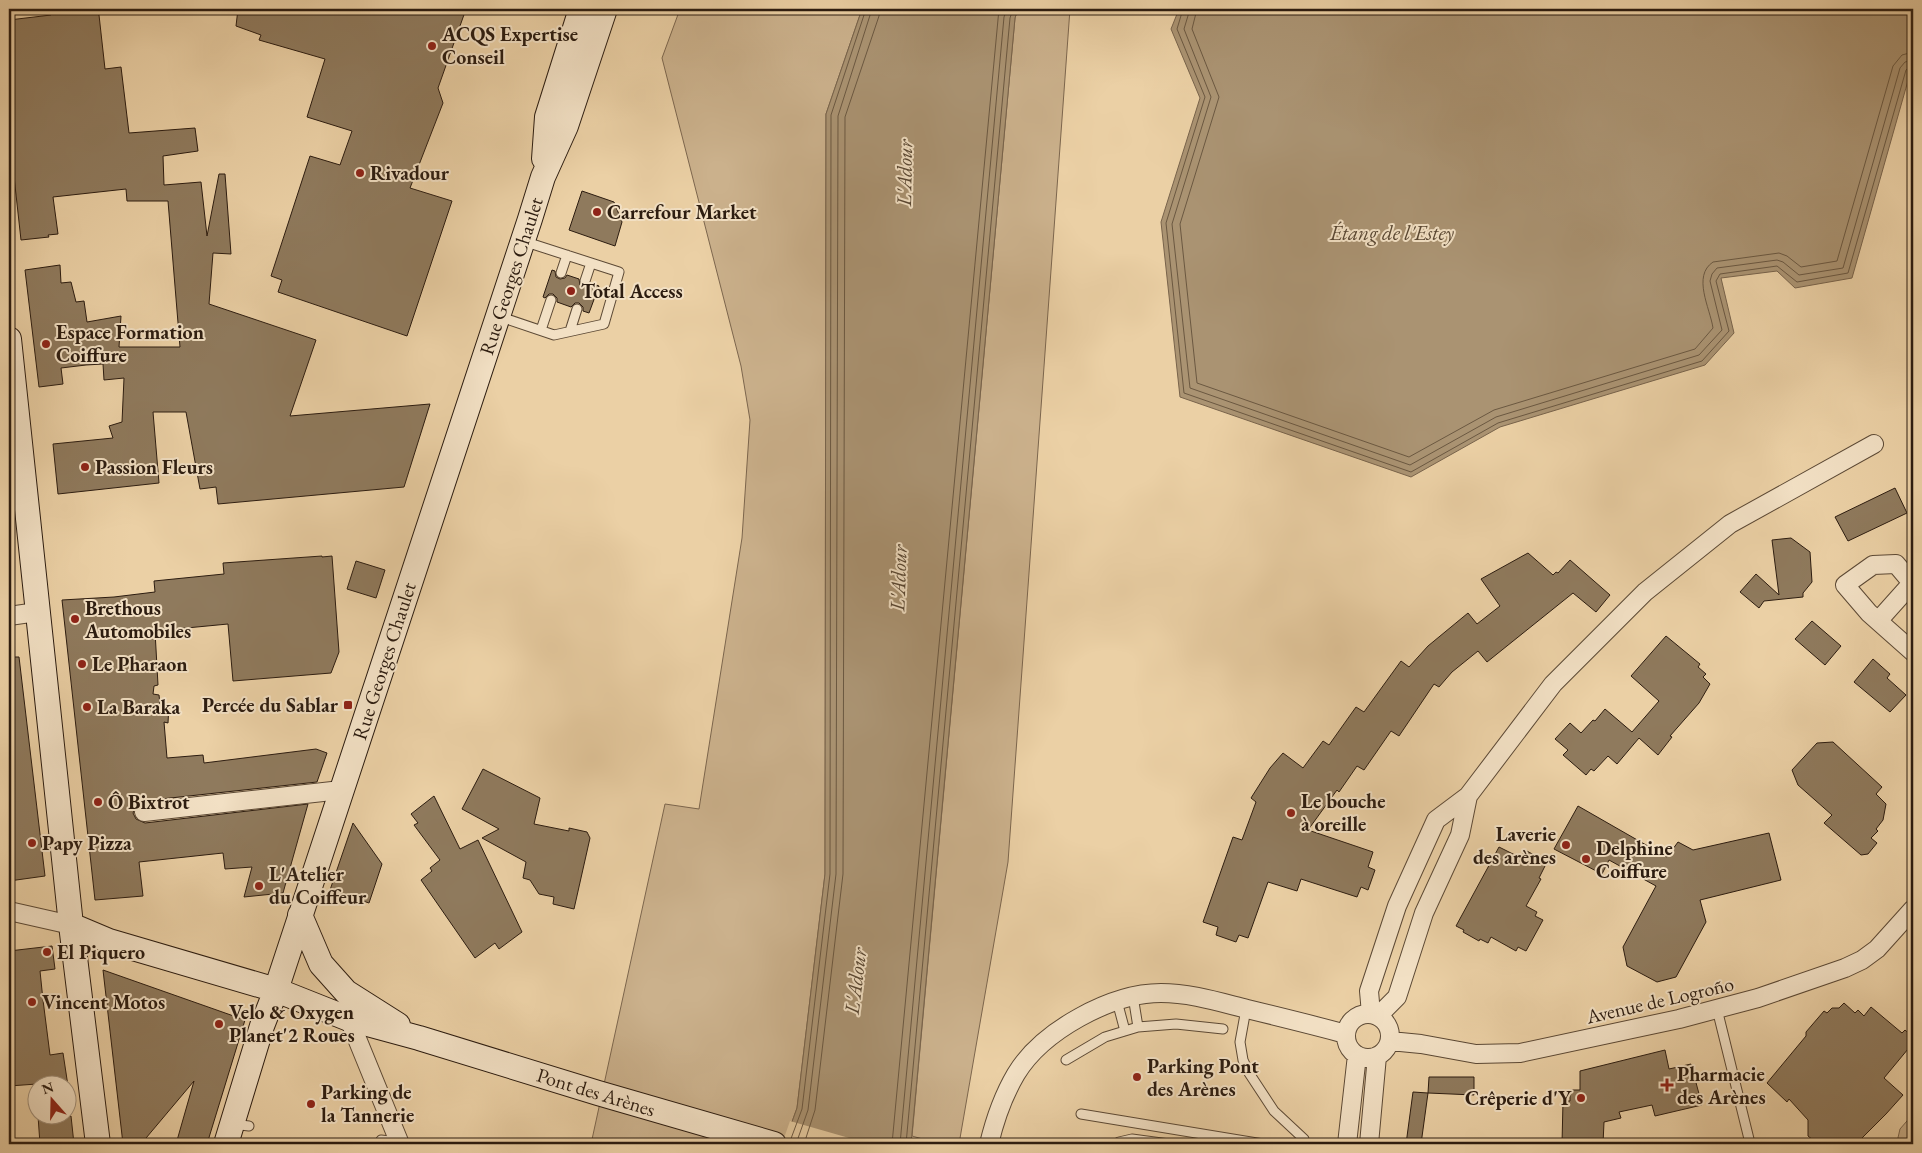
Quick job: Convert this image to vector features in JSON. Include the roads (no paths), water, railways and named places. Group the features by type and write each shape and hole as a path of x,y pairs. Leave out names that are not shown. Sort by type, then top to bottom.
{"main road":[{"name":"Rue Georges Chaulet","path":"542,177 548,117 581,9"},
{"name":"Rue Georges Chaulet","path":"236,1131 262,1026 276,990 523,240 542,177 566,126 605,9"},
{"path":"9,339 37,612 98,1144"},
{"path":"300,915 321,964 346,992 419,1038"},
{"path":"72,925 109,941 276,990 349,1019 419,1038"},
{"name":"Pont des Arènes","path":"419,1038 774,1144"}],"street":[{"path":"1374,1015 1369,990 1397,906 1436,820 1468,796 1553,684 1645,592 1730,524 1874,444"},
{"path":"9,616 37,612"},
{"path":"1878,621 1913,652"},
{"path":"144,812 341,790"},
{"path":"1374,1015 1384,1020 1388,1026 1390,1041 1383,1053 1377,1056 1370,1058 1357,1055 1349,1046 1346,1034 1348,1027 1358,1017 1374,1015 1396,997 1424,913 1460,835 1468,796"},
{"name":"Avenue de Logroño","path":"1390,1041 1421,1044 1476,1054 1520,1053 1670,1021 1758,998 1845,968 1862,960 1876,949 1913,909"},
{"path":"9,911 72,925"},
{"path":"989,1144 994,1120 1005,1094 1017,1072 1034,1051 1076,1018 1097,1008 1125,999 1161,993 1206,998 1346,1034"},
{"path":"349,1019 400,1143"},
{"path":"1347,1144 1357,1055"},
{"path":"1369,1144 1377,1056"}],"lane":[{"path":"498,316 554,334 604,324 619,272 523,240"},
{"path":"561,273 567,255"},
{"path":"585,282 591,262"},
{"path":"541,330 552,300"},
{"path":"570,331 577,309"},
{"path":"1125,999 1138,1027"},
{"path":"1125,999 1125,1031"},
{"path":"1246,1008 1240,1042 1243,1060 1249,1073 1274,1111 1304,1139 1305,1144"},
{"path":"1717,1009 1749,1139 1748,1144"},
{"path":"1066,1060 1105,1037 1138,1027 1176,1024 1223,1029"},
{"path":"1081,1114 1263,1144"},
{"path":"1117,1144 1132,1139 1169,1144"},
{"path":"381,1140 400,1143"}],"water":[{"name":"L'Adour","path":"862,9 1018,9 1015,18 911,1144 784,1144 797,1108 825,874 826,114"},
{"name":"Étang de l'Estey","path":"1179,9 1907,9 1913,14 1913,63 1852,278 1795,288 1777,271 1721,278 1734,333 1705,365 1500,427 1411,477 1180,397 1161,222 1200,98 1171,29"}],"place":[{"name":"ACQS Expertise Conseil","path":"432,46"},
{"name":"Rivadour","path":"360,173"},
{"name":"Carrefour Market","path":"597,212"},
{"name":"Total Access","path":"571,291"},
{"name":"Espace Formation Coiffure","path":"46,344"},
{"name":"Passion Fleurs","path":"85,467"},
{"name":"Brethous Automobiles","path":"75,619"},
{"name":"Le Pharaon","path":"82,664"},
{"name":"Percée du Sablar","path":"348,705"},
{"name":"La Baraka","path":"87,707"},
{"name":"Ô Bixtrot","path":"98,802"},
{"name":"Le bouche à oreille","path":"1291,813"},
{"name":"Papy Pizza","path":"32,843"},
{"name":"Laverie des arènes","path":"1566,845"},
{"name":"Delphine Coiffure","path":"1586,859"},
{"name":"L'Atelier du Coiffeur","path":"259,886"},
{"name":"El Piquero","path":"47,952"},
{"name":"Vincent Motos","path":"32,1002"},
{"name":"Velo & Oxygen Planet'2 Roues","path":"219,1024"},
{"name":"Parking Pont des Arènes","path":"1137,1077"},
{"name":"Pharmacie des Arènes","path":"1667,1085"},
{"name":"Crêperie d'Y","path":"1581,1098"},
{"name":"Parking de la Tannerie","path":"311,1104"}]}
